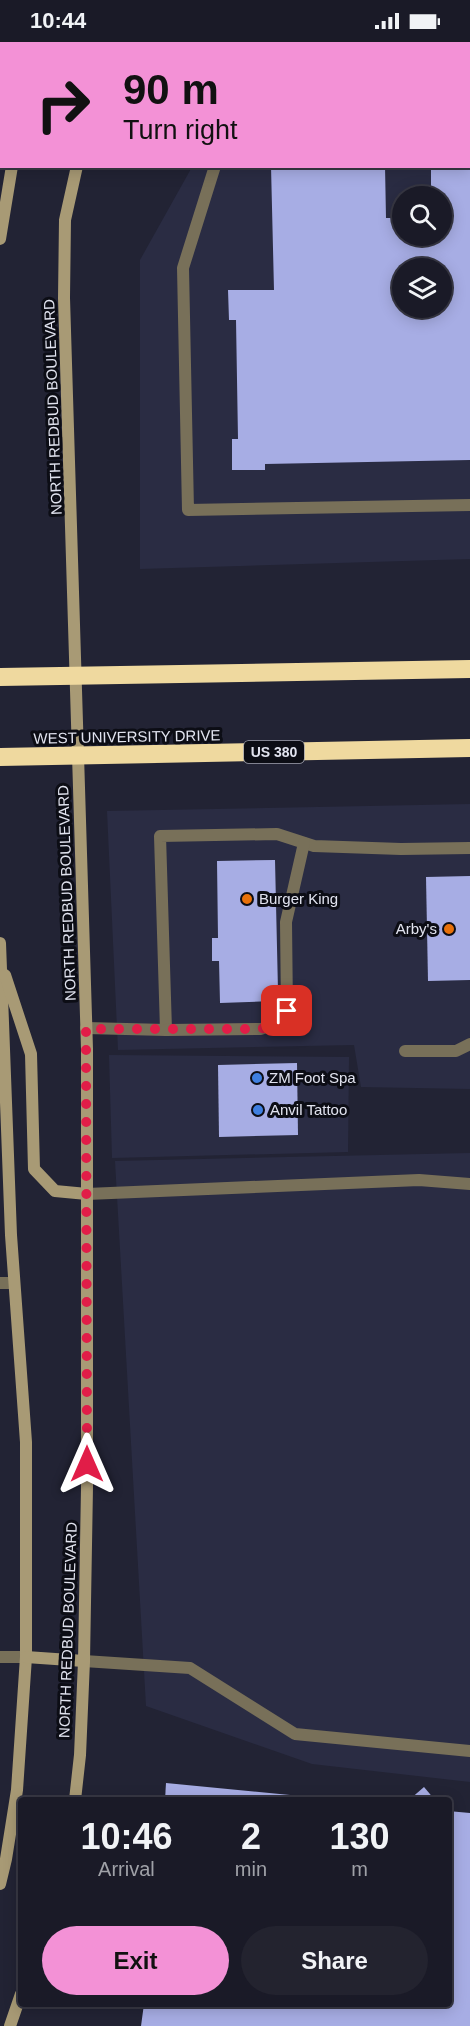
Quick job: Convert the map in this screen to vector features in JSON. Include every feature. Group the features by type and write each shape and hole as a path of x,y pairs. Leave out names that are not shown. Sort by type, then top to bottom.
{"highway":[{"path":"0,677 470,669"},
{"name":"WEST UNIVERSITY DRIVE","path":"0,757 470,748"}],"street":[{"path":"0,239 12,168"},
{"name":"NORTH REDBUD BOULEVARD","path":"75,1797 80,1755 84,1661 87,1487 86,1029 64,298 65,220 77,168"},
{"path":"0,943 1,1028 14,1283 26,1442 26,1657 17,1790 0,1884"},
{"path":"0,963 31,1054 34,1168 55,1191 87,1194"},
{"path":"26,1657 84,1661"},
{"path":"10,2026 18,2003"}],"lane":[{"path":"214,168 183,268 188,510 470,505"},
{"path":"166,1030 160,836 277,834 314,846 390,849 470,848"},
{"path":"86,1029 261,1029 277,1023 287,1011 286,922 304,843"},
{"path":"1,1028 22,1028"},
{"path":"405,1051 456,1051 470,1044"},
{"path":"87,1194 419,1180 470,1184"},
{"path":"0,1283 14,1283"},
{"path":"0,1657 26,1657"},
{"path":"84,1661 190,1668 295,1734 470,1751"}],"shaded area":[{"path":"191,168 470,168 470,559 140,569 140,260"},
{"path":"470,804 470,1089 361,1087 354,1045 118,1050 107,811"},
{"path":"109,1055 349,1057 348,1152 112,1158"},
{"path":"470,1153 470,1782 312,1764 146,1706 115,1161"}],"building":[{"path":"271,168 385,168 386,218 392,218 392,246 452,246 452,186 431,186 431,168 470,168 470,460 265,464 265,470 232,470 232,439 238,439 236,320 229,320 228,290 274,290"},
{"name":"Burger King","path":"275,860 278,991 273,991 273,1001 220,1003 219,961 212,961 212,938 218,938 217,861"},
{"name":"Arby's","path":"470,876 470,980 428,981 426,877"},
{"path":"297,1063 298,1135 219,1137 218,1065"},
{"path":"166,1783 311,1797 165,1797"},
{"path":"424,1787 432,1797 412,1797"},
{"path":"452,1811 470,1813 470,2026 141,2026 144,2007 452,2007"}],"place":[{"name":"Burger King","path":"247,899"},
{"name":"Arby's","path":"449,929"},
{"name":"ZM Foot Spa","path":"257,1078"},
{"name":"Anvil Tattoo","path":"258,1110"}],"route":[{"path":"87,1464 86,1029 261,1029 277,1023 287,1011"}]}
